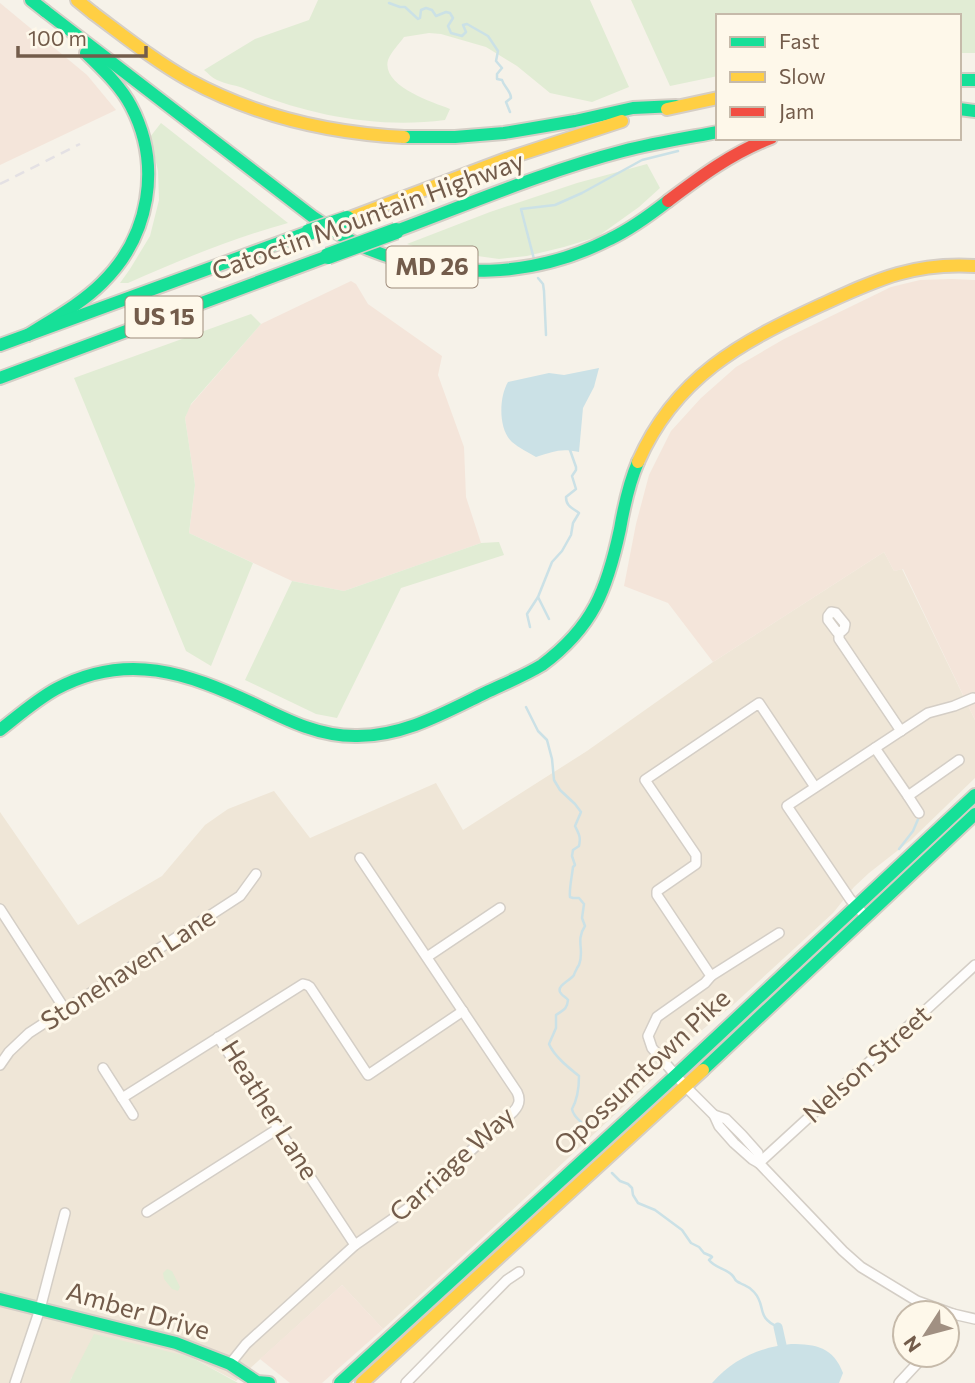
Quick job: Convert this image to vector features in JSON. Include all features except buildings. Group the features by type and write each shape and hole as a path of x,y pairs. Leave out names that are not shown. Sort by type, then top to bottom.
{"main road":[{"name":"MD 26","path":"31,0 313,217 346,239 367,249 424,266 465,272 505,271 565,258 625,231 716,164 742,149 766,140"},
{"path":"77,0 154,58 202,87 272,116 340,131 402,137 465,136 543,127 632,108 676,106"},
{"path":"28,335 97,288 121,262 144,217 149,183 147,150 131,106 98,65 45,11"},
{"name":"US 15","path":"676,106 716,98"},
{"name":"Catoctin Mountain Highway","path":"0,345 552,143 676,106"},
{"name":"Catoctin Mountain Highway","path":"0,377 507,190 610,155 716,132"},
{"path":"0,730 61,687 83,678 115,671 145,670 173,673 211,685 314,730 365,736 413,727 543,664 581,630 594,611 610,575 622,511 635,468 650,437 680,396 726,355 758,336 879,279 930,265 975,266"},
{"name":"Opossumtown Pike","path":"861,912 975,795"},
{"name":"Opossumtown Pike","path":"340,1383 681,1081 861,912 975,814"},
{"name":"Opossumtown Pike","path":"362,1383 622,1143 681,1081"},
{"name":"Amber Drive","path":"0,1299 176,1343 230,1364 261,1383"},
{"path":"369,1383 381,1366"}],"street":[{"path":"839,632 839,639 901,730"},
{"path":"861,912 787,806 929,713 973,698"},
{"path":"711,976 657,894 657,891 696,864 696,855 645,780 759,703 815,787"},
{"path":"875,748 919,813"},
{"path":"908,796 959,760"},
{"name":"Carriage Way","path":"230,1364 246,1345 355,1245 407,1209 519,1105 519,1095 360,859"},
{"name":"Stonehaven Lane","path":"0,1065 19,1041 64,1008 240,896 256,874"},
{"path":"427,957 500,908"},
{"path":"0,909 64,1008"},
{"path":"779,933 711,976 657,1017 649,1036 652,1048 714,1115 726,1119 742,1135 758,1153 759,1163 843,1251 862,1268 914,1299"},
{"name":"Nelson Street","path":"759,1163 975,965"},
{"name":"Heather Lane","path":"355,1245 218,1037 299,986 307,985 369,1075 463,1011"},
{"path":"122,1098 218,1037"},
{"path":"103,1068 133,1115"},
{"path":"147,1212 279,1128"},
{"path":"15,1383 40,1309 65,1213"},
{"path":"406,1383 519,1272"},
{"path":"899,1383 912,1369"}],"shaded area":[{"path":"0,3 87,75 116,110 0,165"},
{"path":"920,280 975,280 975,720 903,569 894,571 884,552 713,662 668,603 624,586 649,475 671,431 701,398 736,367 784,339 891,287"},
{"path":"351,281 356,284 368,304 442,356 438,375 464,447 466,497 481,543 344,591 292,581 189,533 195,485 185,418 189,407 261,324"},
{"path":"599,368 594,387 583,408 579,452 552,452 536,457 507,436 501,413 508,382 549,373 564,375"},
{"path":"884,552 894,571 902,569 975,720 975,778 911,840 869,873 833,913 733,1005 676,1051 653,1079 383,1329 342,1285 236,1381 191,1357 72,1377 69,1383 0,1383 0,812 78,925 162,876 205,825 228,809 274,791 310,838 436,783 463,830 587,751 713,662"},
{"path":"342,1285 383,1329 322,1383 290,1383 260,1359"},
{"path":"791,1344 816,1346 829,1352 843,1373 839,1383 712,1383 729,1367 748,1356"}],"green space":[{"path":"318,0 590,0 629,87 592,102 550,93 517,66 486,47 429,33 404,37 389,57 388,69 392,78 410,92 450,109 445,120 394,123 342,118 292,106 220,81 204,70 255,39 309,20"},
{"path":"631,0 975,0 975,53 961,53 961,14 716,14 716,76 670,86"},
{"path":"161,123 288,223 207,250 128,283 120,283 150,236 159,200 158,171 150,137"},
{"path":"647,164 660,188 639,207 597,237 527,256 499,259 407,244 577,183"},
{"path":"251,314 261,324 191,404 185,418 195,485 189,533 253,563 211,666 186,651 74,378"},
{"path":"499,542 504,555 401,588 337,718 316,714 245,680 292,581 344,591 481,543"},
{"path":"167,1269 172,1271 180,1287 178,1291 172,1289 164,1279 163,1273"},
{"path":"94,1334 191,1357 238,1383 69,1383"}],"waterway":[{"path":"389,3 405,7 418,19 421,10 426,8 432,10 436,16 450,13 453,18 448,26 451,33 462,36 466,32 463,25 467,24 488,36 498,51 496,61 502,68 497,79 502,80 510,93 511,98 506,102 510,112"},
{"path":"534,259 521,209 555,205 642,160 678,151"},
{"path":"538,278 544,291 546,335"},
{"path":"530,627 527,614 538,597 552,562 571,535 573,523 579,513 570,507 566,500 576,489 572,476 576,467 570,450"},
{"path":"538,597 549,619"},
{"path":"526,707 538,731 547,740 554,780 581,812 575,826 580,840 579,846 573,850 575,865 570,894 570,897 579,898 584,904 582,918 585,926 581,936 581,960 574,975 560,987 560,992 568,1000 564,1009 556,1015 556,1028 549,1044 566,1066 579,1076 572,1109 589,1132"},
{"path":"899,849 913,831 919,817"},
{"path":"612,1173 632,1188 638,1203 655,1210 682,1230 691,1243 712,1257 709,1260 711,1263 749,1287 758,1297 766,1319 778,1327"},
{"path":"778,1327 782,1345"}],"railway":[{"path":"0,184 80,144"}],"traffic: fast":[{"path":"31,0 45,11"},
{"path":"45,11 313,217 368,249 398,259 428,266 490,271 551,262 618,235 668,201"},
{"path":"28,335 85,298 102,283 131,244 146,199 148,176 141,129 122,91 86,53"},
{"path":"961,80 975,80"},
{"path":"404,137 504,133 633,108 676,106"},
{"path":"961,109 975,111"},
{"path":"396,231 594,159 716,132"},
{"path":"309,232 347,219"},
{"path":"328,256 396,231"},
{"path":"0,345 309,232"},
{"path":"0,378 328,256"},
{"path":"0,730 56,689 82,677 132,669 156,671 205,683 303,726 341,735 389,733 438,716 542,665 559,651 586,621 610,571 627,495 638,462"},
{"path":"340,1383 676,1075 975,795"},
{"path":"703,1070 975,814"},
{"path":"0,1299 176,1343 230,1364 257,1382 269,1383"}],"traffic: slow":[{"path":"77,0 93,13"},
{"path":"93,13 176,73 240,104 320,127 404,137"},
{"path":"667,109 716,98"},
{"path":"347,219 506,159 622,121"},
{"path":"638,462 653,432 691,385 713,365 764,333 841,296 895,275 933,267 975,266"},
{"path":"362,1383 703,1070"}],"traffic: jam":[{"path":"668,201 730,158 766,140"}]}
